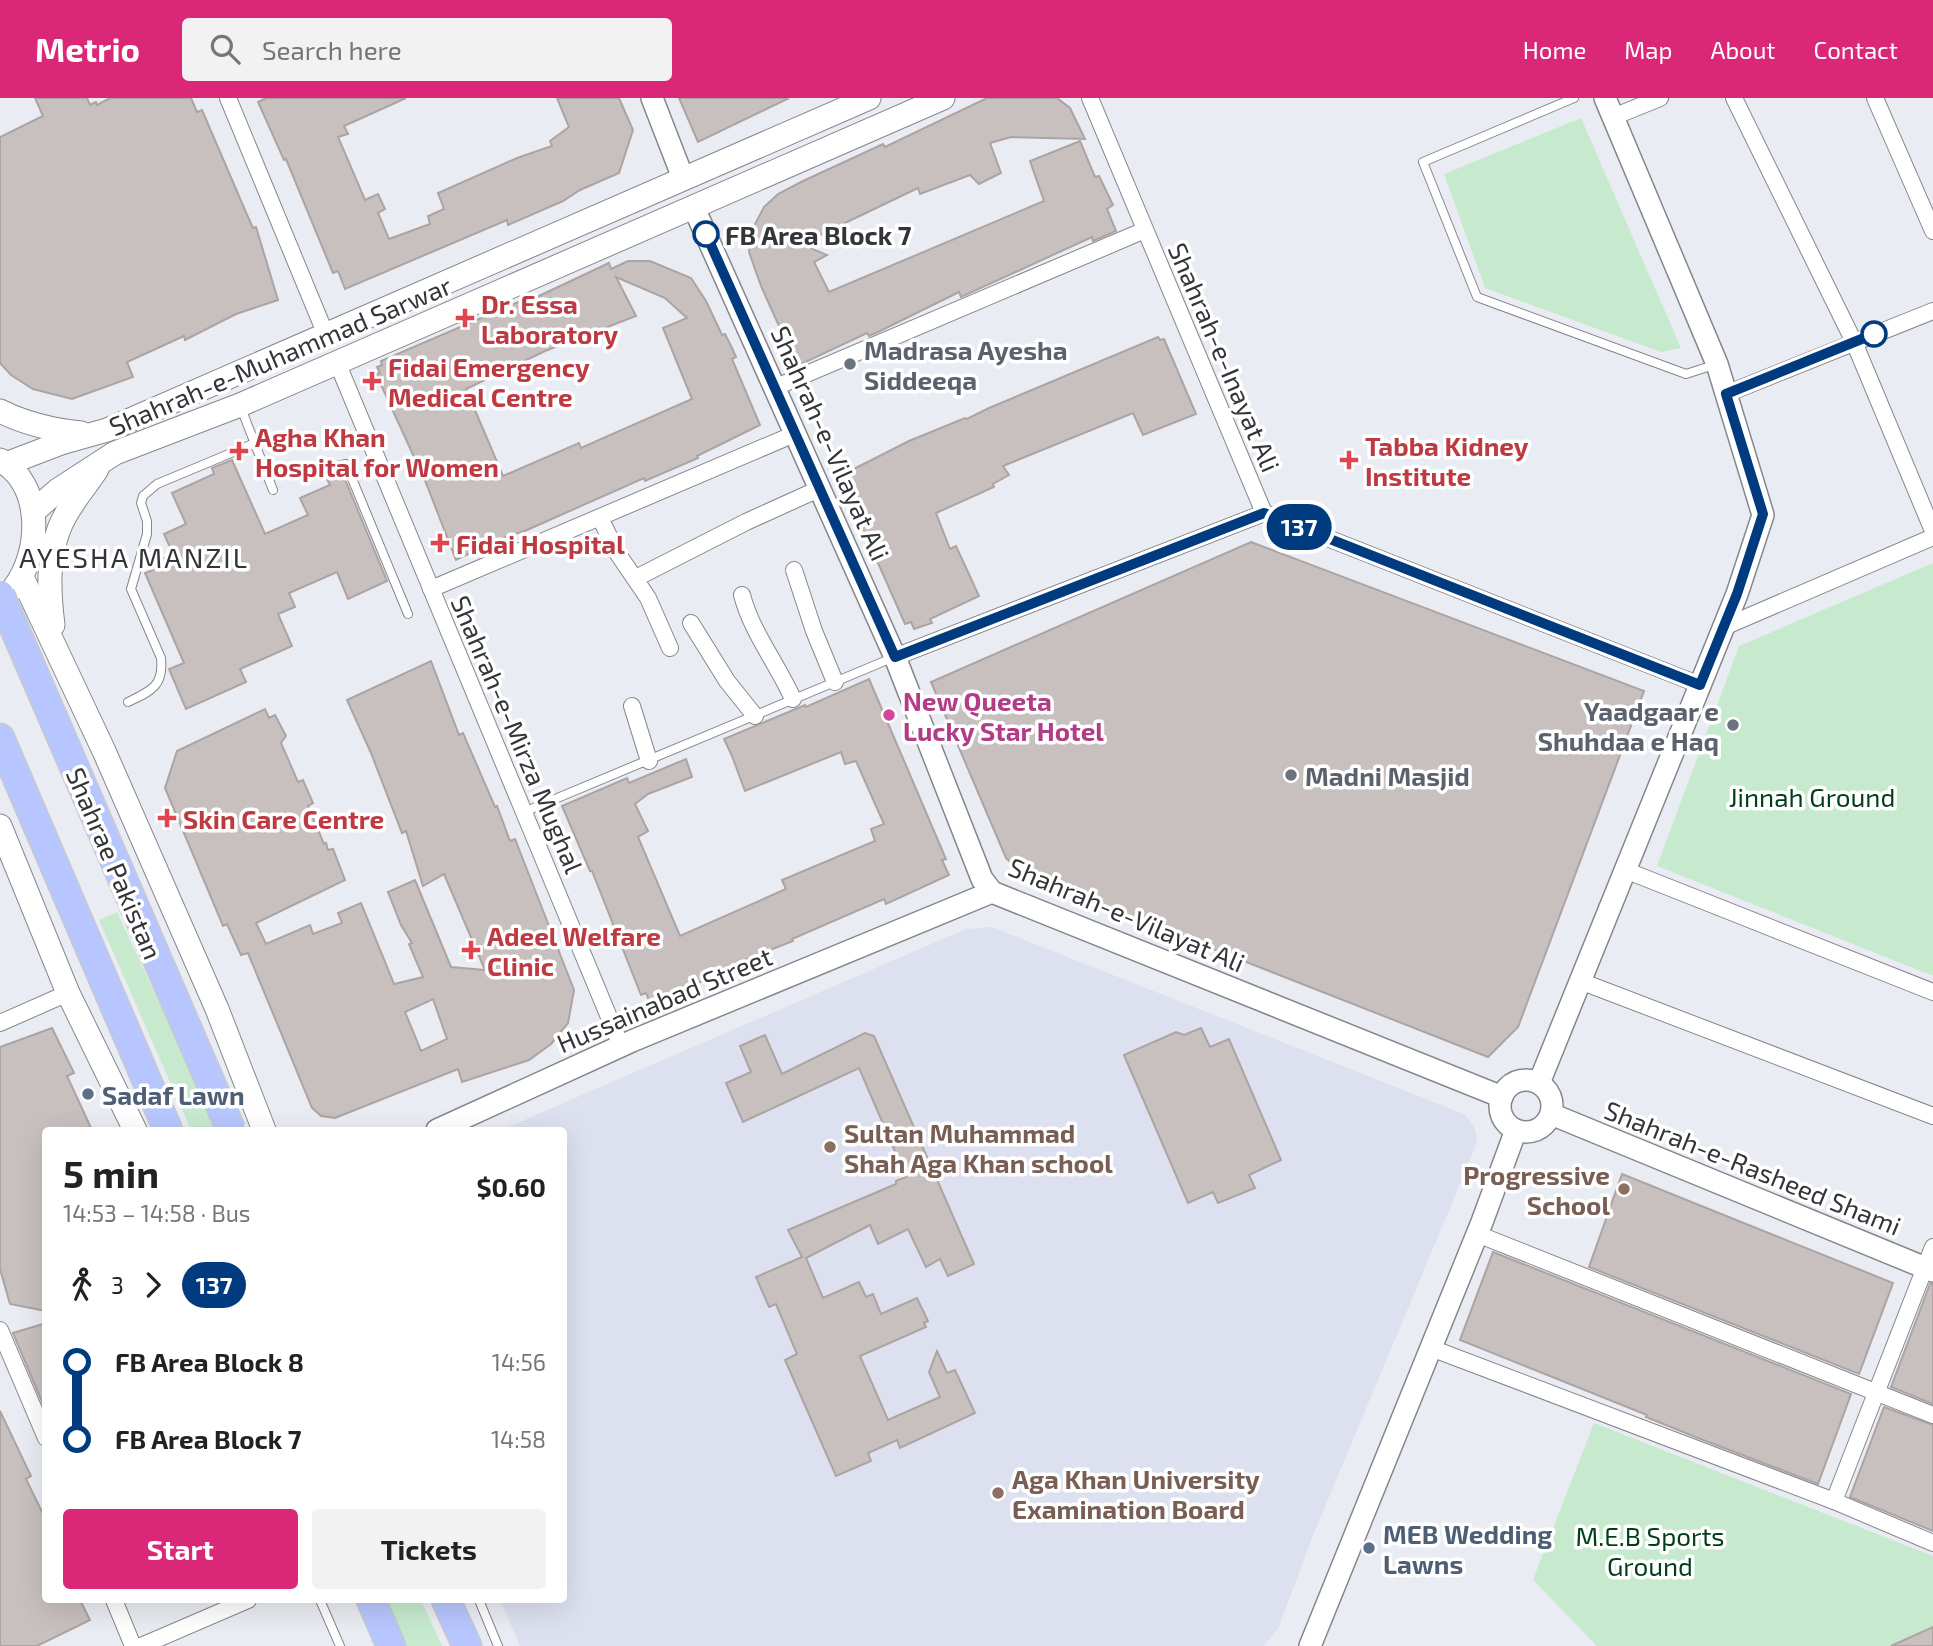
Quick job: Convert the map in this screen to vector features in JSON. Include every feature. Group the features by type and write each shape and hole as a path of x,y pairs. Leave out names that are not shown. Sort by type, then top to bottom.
{"highway":[{"name":"Shahrae Pakistan","path":"0,595 230,1127"},
{"path":"0,738 167,1127"},
{"path":"372,1603 391,1646"},
{"path":"447,1603 467,1646"}],"main road":[{"name":"Shahrah-e-Muhammad Sarwar","path":"3,462 107,430 869,98"},
{"name":"Shahrah-e-Muhammad Sarwar","path":"33,513 58,490 115,453 240,405 943,98"},
{"path":"0,411 49,430 92,434"},
{"path":"57,648 50,600 50,566 59,528 103,461"},
{"path":"0,601 9,594 22,576 34,545 33,513 24,486 3,462"},
{"path":"22,576 57,648 218,1009 263,1127"},
{"path":"2,832 68,993 134,1127"}],"street":[{"path":"228,98 326,335"},
{"path":"652,98 683,178"},
{"name":"Shahrah-e-Inayat Ali","path":"1090,98 1264,513 1700,685"},
{"path":"1539,1083 1737,594 1763,514 1717,364 1609,107 1660,98"},
{"path":"1734,98 1854,342 1933,531"},
{"path":"1875,98 1933,231"},
{"name":"Shahrah-e-Vilayat Ali","path":"694,208 895,657 982,878 992,892 1502,1097"},
{"path":"776,387 1145,230"},
{"path":"1726,394 1933,311"},
{"name":"Shahrah-e-Mirza Mughal","path":"337,362 621,1046"},
{"path":"431,589 797,433"},
{"path":"636,578 746,522 821,488"},
{"path":"895,657 1264,513"},
{"path":"600,518 618,554 648,598 670,648"},
{"path":"1724,626 1933,537"},
{"path":"794,570 814,631 835,682"},
{"path":"742,595 755,632 783,677 793,699"},
{"path":"691,623 727,681 755,716"},
{"path":"632,706 649,761"},
{"path":"1625,870 1933,992"},
{"name":"Hussainabad Street","path":"444,1127 621,1046 992,892"},
{"path":"1580,981 1933,1116"},
{"path":"0,1023 68,993"},
{"path":"1521,1080 1539,1083 1550,1096 1551,1114 1540,1128 1524,1132 1516,1130 1504,1120 1500,1105 1502,1097 1506,1089 1521,1080"},
{"name":"Shahrah-e-Rasheed Shami","path":"1551,1114 1929,1269"},
{"path":"1310,1646 1477,1234 1516,1130"},
{"path":"1477,1234 1933,1415"},
{"path":"1833,1502 1929,1269 1933,1247"},
{"path":"0,1330 42,1429"},
{"path":"1431,1348 1933,1543"},
{"path":"115,1603 133,1646"},
{"path":"141,1646 241,1603"}],"lane":[{"path":"1574,98 1423,162 1478,297 1686,374 1717,364"},
{"path":"240,405 273,490"},
{"path":"128,702 150,691 158,683 162,670 161,658 131,589 148,534 148,522 141,503 143,496 157,484 255,443"},
{"path":"324,469 345,464 408,614"},
{"path":"524,812 895,657"},
{"path":"321,1603 340,1646"},
{"path":"480,1603 498,1646"}],"shaded area":[{"path":"992,927 1464,1114 1474,1127 1477,1137 1475,1148 1314,1533 1278,1629 1263,1646 520,1646 501,1603 567,1603 567,1127 508,1127 966,929"}],"green space":[{"path":"1581,118 1681,348 1661,352 1485,288 1444,174"},
{"name":"Jinnah Ground","path":"1933,563 1933,976 1657,866 1739,646"},
{"path":"117,912 217,1127 190,1127 99,920"},
{"name":"M.E.B Sports Ground","path":"1594,1423 1933,1556 1933,1646 1597,1646 1533,1580"},
{"path":"387,1603 422,1603 442,1646 406,1646"}],"building":[{"path":"35,98 87,98 90,105 96,102 97,105 110,98 191,98 197,112 202,110 253,228 256,227 278,300 236,314 185,340 184,336 127,362 133,377 72,399 33,389 11,375 0,363 0,137 43,116"},
{"path":"266,98 406,98 344,126 348,134 338,137 365,200 378,194 385,209 378,213 389,239 430,224 428,216 444,209 438,193 517,158 552,146 550,141 569,127 557,98 619,98 633,130 619,173 508,225 507,220 345,289 338,271 333,273 286,159 284,160 258,102"},
{"path":"679,98 789,98 698,142"},
{"path":"987,98 1057,98 1070,108 1085,139 1011,137 990,143 1001,173 979,184 970,175 920,194 918,188 801,244 827,255 814,262 829,292 1044,201 1030,161 1080,141 1095,177 1099,176 1113,205 1107,209 1116,231 1093,241 1092,237 961,297 959,292 878,332 869,336 867,333 797,366 761,286 749,252 753,228 764,207 778,194 803,181 883,144 885,147"},
{"path":"628,261 650,261 691,278 732,348 736,357 732,359 760,425 697,456 698,458 645,481 644,478 527,530 474,548 475,551 456,560 426,483 376,374 380,373 377,367 382,365 381,361 523,300 524,303 609,263 611,269","holes":["616,277 665,298 687,318 663,328 692,399 581,448 579,443 503,476 466,389 545,351 636,316"]},
{"path":"1158,337 1160,340 1164,339 1196,414 1143,435 1133,413 1003,466 1009,475 993,484 994,487 936,513 950,549 956,546 979,596 930,619 932,623 914,629 911,622 905,624 851,502 842,479 846,477 844,474 909,441"},
{"path":"232,460 265,534 308,515 300,498 330,485 327,479 342,472 387,581 348,599 337,572 289,593 295,607 278,614 292,646 240,669 246,682 186,709 169,669 184,663 145,573 161,567 158,561 173,554 164,534 186,524 172,493 214,474 212,468"},
{"name":"Madni Masjid","path":"1251,542 1644,691 1518,1027 1488,1057 1022,874 1006,858 931,682"},
{"path":"431,661 459,735 463,733 510,841 515,839 574,990 568,1023 551,1044 529,1060 462,1082 458,1069 335,1118 321,1116 312,1108 248,953 241,955 227,924 223,926 165,788 177,751 265,709 269,718 275,715 286,736 281,743 298,782 303,780 313,803 308,806 324,844 326,843 328,850 333,849 345,880 256,923 266,944 310,925 313,934 342,923 338,913 361,903 394,984 423,977 409,944 412,943 401,925 388,892 415,880 451,967 485,970 444,874 423,886 406,831 402,833 347,700","holes":["433,999 447,1039 421,1051 405,1012"]},
{"path":"869,679 946,859 942,860 949,875 886,904 884,899 792,939 793,941 709,974 710,978 650,1003 646,993 641,995 592,871 562,806 627,778 629,783 686,759 692,777 648,794 635,804 648,831 638,837 680,936 786,889 782,880 875,841 871,829 884,824 856,761 845,764 841,752 745,791 724,739"},
{"path":"52,1028 74,1073 67,1076 91,1127 42,1127 42,1310 10,1304 0,1269 0,1047"},
{"path":"1201,1028 1210,1047 1229,1039 1281,1160 1249,1175 1255,1188 1218,1203 1213,1192 1188,1203 1124,1055 1176,1032 1184,1035"},
{"path":"865,1033 874,1036 974,1264 948,1276 940,1259 926,1267 908,1229 878,1244 870,1225 806,1258 823,1298 859,1282 866,1297 873,1294 881,1314 917,1298 928,1321 924,1323 926,1327 860,1356 888,1420 940,1397 929,1372 937,1351 947,1373 955,1370 975,1413 900,1448 897,1440 868,1453 871,1461 836,1476 785,1360 797,1354 776,1304 769,1307 756,1277 802,1257 788,1230 896,1184 896,1181 906,1177 859,1068 743,1122 726,1083 751,1072 740,1046 765,1035 782,1074"},
{"path":"1622,1174 1893,1283 1859,1374 1589,1267"},
{"path":"1493,1252 1851,1394 1818,1484 1698,1438 1460,1340"},
{"path":"1930,1284 1933,1284 1933,1404 1891,1387"},
{"path":"42,1324 42,1402 13,1333"},
{"path":"1884,1407 1933,1425 1933,1531 1850,1497"},
{"path":"0,1411 31,1476 26,1479 42,1512 42,1603 82,1603 90,1620 37,1646 0,1646"},
{"path":"1933,1627 1933,1646 1891,1646"}],"bus line":[{"name":"137","path":"706,234 895,657 1264,513 1700,685 1737,594 1763,514 1726,394 1874,334"}],"place":[{"name":"FB Area Block 7","path":"706,234"},
{"name":"Dr. Essa Laboratory","path":"465,318"},
{"name":"Madrasa Ayesha Siddeeqa","path":"850,364"},
{"name":"Fidai Emergency Medical Centre","path":"372,381"},
{"name":"Agha Khan Hospital for Women","path":"239,451"},
{"name":"Tabba Kidney Institute","path":"1349,460"},
{"name":"Fidai Hospital","path":"440,543"},
{"name":"New Queeta Lucky Star Hotel","path":"889,715"},
{"name":"Yaadgaar e Shuhdaa e Haq","path":"1733,725"},
{"name":"Madni Masjid","path":"1291,775"},
{"name":"Skin Care Centre","path":"167,818"},
{"name":"Adeel Welfare Clinic","path":"471,950"},
{"name":"Sadaf Lawn","path":"88,1094"},
{"name":"Sultan Muhammad Shah Aga Khan school","path":"830,1147"},
{"name":"Progressive School","path":"1624,1189"},
{"name":"Aga Khan University Examination Board","path":"998,1493"},
{"name":"MEB Wedding Lawns","path":"1369,1548"}],"district":[{"name":"AYESHA MANZIL","path":"134,557"}]}
